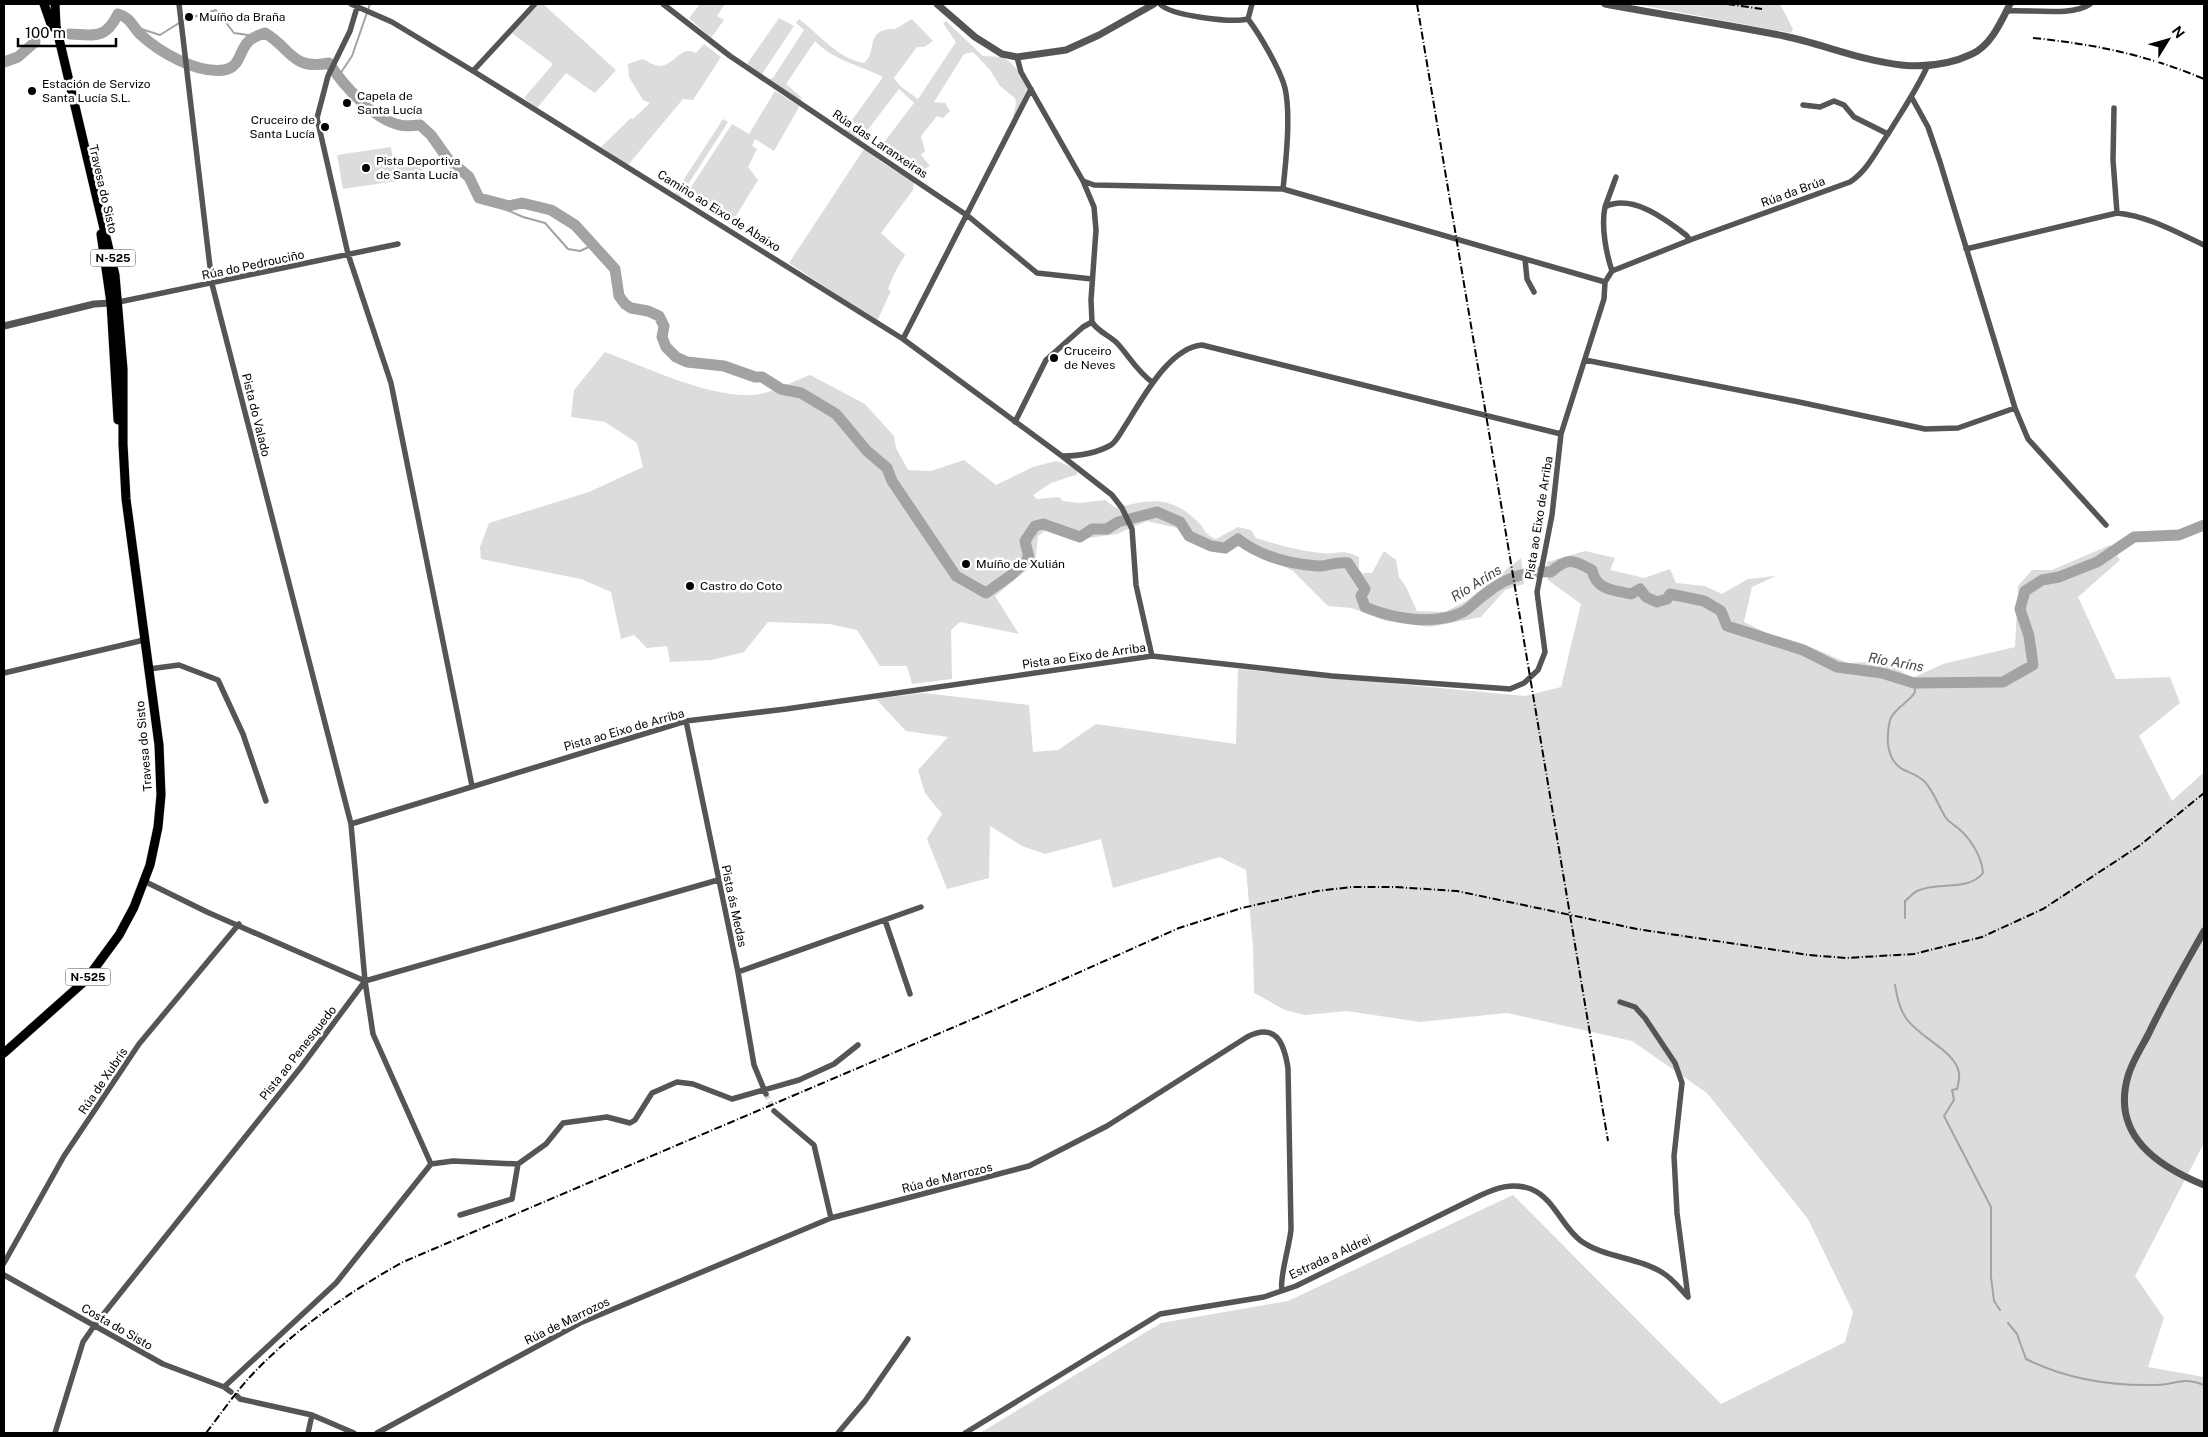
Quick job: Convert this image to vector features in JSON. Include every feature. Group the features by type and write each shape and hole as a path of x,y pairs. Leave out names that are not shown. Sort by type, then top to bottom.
{"highway":[{"name":"Travesa do Sisto","path":"44,4 56,40 99,224 115,303"},
{"name":"Travesa do Sisto","path":"4,1053 67,998 94,971 119,934 144,881 154,851 161,796 159,745 130,540 123,444 118,418 115,303 109,240 56,26 55,4"}],"street":[{"name":"Pista do Valado","path":"179,4 212,284 351,824 365,981 373,1034 431,1164"},
{"name":"Camiño ao Eixo de Abaixo","path":"351,4 392,22 904,339 1062,456 1118,503 1130,523 1136,585 1152,656"},
{"path":"472,71 535,4"},
{"name":"Rúa das Laranxeiras","path":"663,4 730,56 968,216 1037,273 1092,279"},
{"path":"937,4 975,37 1002,54 1017,57 1066,50 1099,35 1154,4"},
{"path":"1160,4 1170,11 1237,22 1248,19"},
{"path":"1248,19 1252,4"},
{"path":"1605,4 1785,36 1876,61 1927,67 1972,54 1984,45 1998,27 2010,4"},
{"path":"2006,11 2066,10 2084,8 2090,4"},
{"path":"363,8 328,76 318,118 348,254 391,382 472,786"},
{"path":"1248,19 1260,36 1284,87 1286,122 1283,189"},
{"path":"1017,57 1031,89 1083,181 1094,207 1096,230 1092,279 1092,322 1096,328 1117,344 1132,364 1152,382"},
{"name":"Rúa da Brúa","path":"1612,271 1690,240 1850,182 1868,165 1912,98 1927,67"},
{"path":"904,339 1031,89"},
{"path":"1912,98 1928,126 2015,408 2028,439 2106,525"},
{"path":"1803,105 1820,107 1834,100 1839,102 1854,117 1888,134"},
{"path":"2114,108 2113,160 2117,213"},
{"path":"1612,271 1607,257 1603,215 1616,176"},
{"path":"1083,181 1094,185 1283,189 1605,282"},
{"path":"1605,207 1611,203 1637,206 1655,214 1686,235 1690,240"},
{"path":"1966,249 2117,213 2133,214 2150,220 2204,245"},
{"name":"Rúa do Pedrouciño","path":"115,303 398,244"},
{"path":"1524,259 1527,279 1534,292"},
{"name":"Pista ao Eixo de Arriba","path":"351,824 686,721 786,709 1152,656 1332,676 1510,689 1524,683 1538,670 1545,652 1537,592 1552,515 1561,434 1604,299 1605,282 1612,271"},
{"path":"4,326 94,304 115,303"},
{"path":"1015,422 1046,360 1082,327 1092,322"},
{"path":"1062,456 1092,452 1112,444 1152,382 1182,352 1193,346 1202,345 1561,434"},
{"path":"1585,360 1925,429 1958,428 2015,408"},
{"path":"4,673 144,640"},
{"path":"149,669 179,665 218,680 243,734 266,801"},
{"name":"Pista ás Medas","path":"686,721 738,972 754,1065 764,1092"},
{"path":"144,881 207,912 239,924 365,981 718,880"},
{"path":"738,972 921,907"},
{"path":"885,920 910,994"},
{"name":"Rúa de Xubrís","path":"4,1263 64,1156 139,1044 239,924"},
{"path":"2204,931 2164,1001 2128,1076 2125,1098 2129,1125 2140,1145 2155,1160 2204,1185"},
{"name":"Pista ao Penesquedo","path":"56,1433 83,1342 312,1052 365,981"},
{"name":"Estrada a Aldrei","path":"965,1433 1160,1314 1264,1298 1296,1286 1498,1188 1514,1186 1532,1190 1545,1198 1572,1233 1584,1243 1607,1253 1658,1270 1669,1277 1688,1297 1677,1213 1674,1156 1682,1083 1675,1064 1645,1018 1635,1007 1620,1002"},
{"name":"Rúa de Marrozos","path":"377,1433 580,1323 831,1218 1029,1166 1107,1126 1247,1037 1265,1032 1274,1035 1282,1044 1288,1068 1291,1229 1289,1249 1281,1283 1282,1290"},
{"path":"224,1387 336,1282 431,1164 453,1161 518,1164 546,1144 563,1124 607,1117 630,1123 635,1120 652,1093 664,1086 677,1082 693,1084 732,1099 764,1092 799,1080 834,1064 858,1046"},
{"path":"774,1111 814,1145 831,1218"},
{"path":"460,1215 512,1199 518,1164"},
{"name":"Costa do Sisto","path":"4,1275 163,1364 224,1387 231,1392"},
{"path":"838,1433 865,1401 908,1339"},
{"path":"237,1396 240,1399 312,1415 354,1433"},
{"path":"308,1433 312,1415"}],"shaded area":[{"path":"539,4 543,4 616,70 595,93 566,73 537,108 524,98 553,64 512,33"},
{"path":"700,4 725,4 717,16 724,20 711,38 689,18"},
{"path":"1635,4 1780,4 1793,29 1791,33"},
{"path":"779,18 794,26 762,74 747,64"},
{"path":"799,19 837,51 855,61 864,63 868,58 875,36 879,32 895,29 912,19 933,41 924,47 917,47 894,78 900,86 918,99 956,42 943,23 946,21 983,56 1003,57 1011,63 1018,71 1027,89 1015,117 1013,116 1016,104 1015,98 1000,86 990,70 973,52 964,54 934,102 945,103 950,111 943,118 937,116 921,136 925,151 921,155 930,166 914,175 878,150 914,103 899,89 860,140 845,130 883,77 838,58 815,41 786,84 802,98 800,101 768,79 773,78 804,30 796,23"},
{"path":"704,44 721,57 693,100 683,99 628,165 601,147 631,118 633,119 650,103 643,100 629,77 628,64 642,59 658,66 666,65 686,51 696,53"},
{"path":"775,91 799,106 774,151 755,139 752,146 757,149 748,167 758,180 731,224 686,195 732,124 749,134"},
{"path":"723,119 728,122 680,197 675,193"},
{"name":"Pista Deportiva de Santa Lucía","path":"391,147 396,181 343,189 337,155"},
{"path":"864,149 884,164 914,182 913,190 881,233 905,255 894,274 888,289 891,291 877,321 789,263"},
{"path":"421,160 424,176 397,181 395,164"},
{"path":"605,352 682,382 723,393 743,395 766,393 810,375 865,404 894,436 896,448 908,470 931,471 964,460 996,485 1033,467 1056,461 1075,468 1078,474 1051,483 1033,495 1037,499 1059,497 1063,501 1079,503 1105,500 1116,508 1149,501 1168,503 1187,513 1209,535 1216,539 1238,527 1251,530 1256,538 1304,551 1353,554 1359,557 1359,570 1363,573 1372,573 1384,551 1396,560 1399,577 1406,587 1417,611 1445,612 1466,601 1521,558 1524,584 1505,590 1481,617 1430,627 1386,621 1352,608 1328,606 1293,571 1241,545 1226,554 1189,541 1177,528 1147,521 1117,534 1081,539 1048,529 1038,536 1035,563 995,596 1019,634 960,622 951,630 952,679 912,684 907,666 880,666 857,630 829,624 768,622 744,652 712,660 670,662 667,646 647,648 634,635 621,639 611,592 581,579 481,559 480,547 489,523 589,492 643,467 637,443 605,422 571,417 574,390"},
{"path":"2110,545 2120,560 2078,597 2116,679 2170,677 2180,703 2139,736 2172,801 2204,772 2204,1143 2135,1276 2164,1318 2148,1367 2204,1377 2204,1433 980,1433 1161,1323 1288,1301 1513,1195 1721,1404 1845,1342 1853,1312 1808,1219 1707,1093 1632,1041 1507,1013 1420,1022 1347,1011 1305,1015 1285,1010 1254,993 1253,947 1246,870 1220,857 1113,888 1101,839 1045,854 1022,846 990,826 989,878 947,889 927,839 942,814 925,793 918,770 948,737 906,731 876,699 923,693 1029,705 1033,752 1058,750 1096,724 1236,744 1238,669 1525,696 1561,687 1581,604 1548,580 1547,562 1585,551 1615,558 1610,570 1644,578 1670,569 1676,583 1705,586 1722,594 1748,579 1776,576 1752,587 1744,622 1775,637 1801,643 1848,663 1884,661 1912,678 1943,664 2015,647 2018,586 2032,570 2052,570"}],"waterway":[{"path":"338,77 352,56 370,4"},
{"path":"193,17 216,10 234,33 255,36"},
{"name":"Río Aríns","path":"70,34 93,35 104,32 118,14 128,20 140,34 157,48 179,60 202,69 229,69 236,63 250,40 265,33 299,61 317,65 329,63 351,91 380,116 402,126 420,125 431,135 448,159 469,177 479,198 509,206 522,203 551,210 575,225 615,269 619,296 625,304 631,308 648,311 659,316 664,326 662,337 666,347 676,357 687,362 724,366 755,377 762,377 781,389 801,393 836,414 867,451 887,468 892,481 956,576 986,593 1010,576 1029,558 1025,541 1035,526 1043,524 1080,537 1092,529 1107,529 1118,522 1157,512 1180,522 1189,536 1211,546 1225,548 1238,539 1256,550 1286,561 1318,566 1348,563 1365,589 1361,596 1365,607 1401,618 1427,620 1452,616 1463,612 1491,589 1507,580 1533,572 1551,572 1566,562 1575,562 1592,570 1597,582 1606,588 1631,594 1640,589 1646,597 1657,602 1667,599 1670,594 1704,601 1721,611 1727,626 1803,650 1837,667 1882,673 1914,683 2003,682 2033,665 2029,636 2020,609 2025,591 2042,580 2059,577 2097,562 2134,537 2179,535 2204,525"},
{"path":"135,27 160,35 179,23"},
{"path":"4,62 18,57 35,42"},
{"path":"479,198 523,217 545,223 568,249 580,251 593,245"},
{"name":"Río Aríns","path":"1914,683 1915,690"},
{"path":"1905,918 1905,901 1917,891 1925,888 1969,882 1977,879 1983,873 1975,849 1963,832 1946,818 1925,782 1914,774 1902,769 1890,754 1888,747 1890,720 1895,712 1915,692"},
{"path":"1895,985 1900,1006 1906,1018 1919,1032 1951,1058 1959,1073 1957,1089 1952,1090 1954,1100 1944,1116 1991,1207 1991,1277 1994,1301 2000,1310"},
{"path":"2008,1323 2017,1334 2026,1359 2057,1372 2089,1380 2122,1384 2162,1385 2189,1381 2204,1385"}],"tunnel":[{"path":"766,1094 774,1111"}],"railway":[{"path":"1417,4 1608,1141"},
{"path":"1727,4 1762,9"},
{"path":"2033,38 2099,47 2141,57 2204,79"},
{"path":"206,1433 248,1379 301,1329 341,1300 403,1262 994,1010 1179,928 1242,908 1317,891 1352,887 1394,887 1457,891 1637,929 1809,955 1846,958 1914,954 1982,937 2043,909 2139,846 2204,793"}],"place":[{"name":"Muíño da Braña","path":"189,17"},
{"name":"Estación de Servizo Santa Lucía S.L.","path":"32,91"},
{"name":"Capela de Santa Lucía","path":"347,103"},
{"name":"Cruceiro de Santa Lucía","path":"325,127"},
{"name":"Pista Deportiva de Santa Lucía","path":"366,168"},
{"name":"Cruceiro de Neves","path":"1054,358"},
{"name":"Muíño de Xulián","path":"966,564"},
{"name":"Castro do Coto","path":"690,586"}]}
